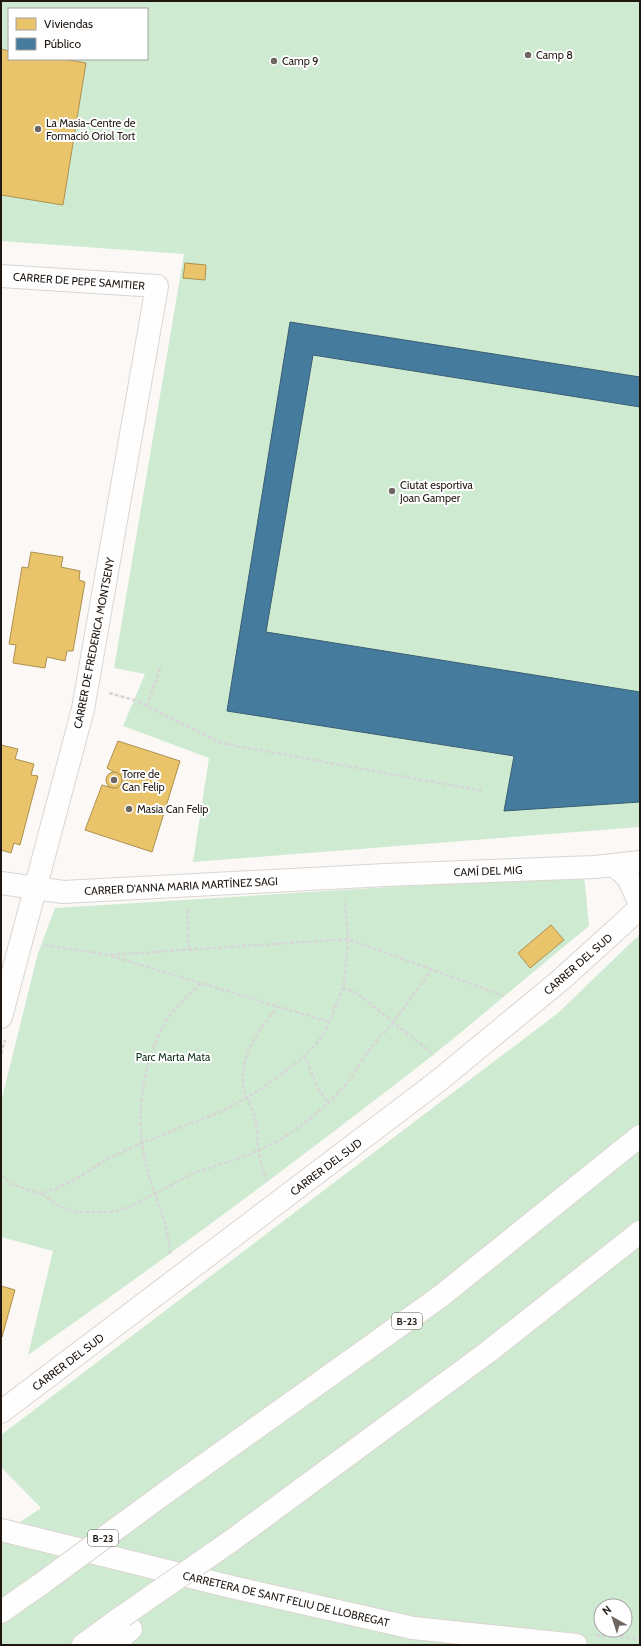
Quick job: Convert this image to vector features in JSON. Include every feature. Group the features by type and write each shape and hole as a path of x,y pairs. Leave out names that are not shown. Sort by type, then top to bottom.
{"main road":[{"name":"CARRER DE PEPE SAMITIER","path":"1,276 157,286"},
{"name":"CARRER DE FREDERICA MONTSENY","path":"1,1017 23,941 35,889 83,709 157,286"},
{"name":"CAMÍ DEL MIG","path":"353,878 614,865 640,862"},
{"path":"614,865 628,878 640,904"},
{"name":"CARRER D'ANNA MARIA MARTÍNEZ SAGI","path":"1,883 63,892 353,878"},
{"name":"CARRER DEL SUD","path":"1,1412 450,1071 563,978 640,908"},
{"name":"B-23","path":"1,1612 165,1493 442,1296 640,1136"},
{"path":"83,1645 127,1623 197,1566 488,1352 640,1232"},
{"name":"CARRETERA DE SANT FELIU DE LLOBREGAT","path":"1,1530 457,1639 576,1645"},
{"path":"113,1645 127,1623"}],"path":[{"path":"147,706 161,666"},
{"path":"134,700 221,743 482,791"},
{"path":"41,1194 71,1182 104,1161 142,1143 191,1124 261,1089 317,1043 326,1030 342,988 353,878"},
{"path":"188,886 189,949"},
{"path":"109,955 348,939 503,995 521,1012"},
{"path":"23,941 109,955 329,1022"},
{"path":"1,1175 11,1184 41,1194 59,1206 76,1212 112,1212 129,1207 154,1192 194,1173 246,1156 280,1140 310,1120 348,1082 371,1047 393,1023 432,969"},
{"path":"184,1274 170,1254 169,1235 154,1192 142,1143 141,1104 145,1074 154,1048 167,1021 182,1001 201,983"},
{"path":"342,988 357,993 433,1055 450,1071"},
{"path":"278,1007 259,1028 250,1043 243,1083 246,1097 255,1116 259,1150 267,1183 279,1202"},
{"path":"304,1055 318,1088 328,1103"}],"green space":[{"name":"Ciutat esportiva Joan Gamper","path":"1,1 640,1 640,827 193,862 209,758 123,726 145,674 114,668 184,254 1,241 1,195 63,205 86,63 69,60 148,60 148,8 8,8 8,51 1,49"},
{"name":"Parc Marta Mata","path":"584,875 589,926 448,1043 329,1135 230,1210 28,1355 53,1251 1,1237 1,1102 38,953 55,908"},
{"path":"640,934 640,1645 1,1645 1,1535 41,1508 1,1467 1,1435 558,1013"}],"building: Viviendas":[{"name":"La Masia-Centre de Formació Oriol Tort","path":"1,49 8,51 8,60 69,60 86,63 63,205 1,195"},
{"path":"185,263 206,265 205,280 183,278"},
{"path":"31,552 63,557 61,567 80,571 79,580 85,582 73,651 67,651 65,661 47,657 45,668 13,663 16,645 9,644 22,567 28,568"},
{"name":"Masia Can Felip","path":"118,741 180,761 152,852 85,830 102,785 113,788 119,786 122,782 119,775 107,768"},
{"path":"1,745 18,749 15,759 34,764 31,775 38,776 20,845 14,843 11,853 1,850"},
{"name":"Torre de Can Felip","path":"114,772 121,777 122,780 117,787 114,788 107,783 106,780 111,773"},
{"path":"551,925 564,940 530,968 518,953"},
{"path":"1,1286 15,1290 2,1337 1,1337"}],"building: Público":[{"path":"290,322 640,377 640,407 313,355 266,632 640,692 640,802 504,811 514,756 227,711"}],"place":[{"name":"Camp 8","path":"528,55"},
{"name":"Camp 9","path":"274,61"},
{"name":"La Masia-Centre de Formació Oriol Tort","path":"38,129"},
{"name":"Ciutat esportiva Joan Gamper","path":"392,491"},
{"name":"Torre de Can Felip","path":"114,780"},
{"name":"Masia Can Felip","path":"129,809"}]}
